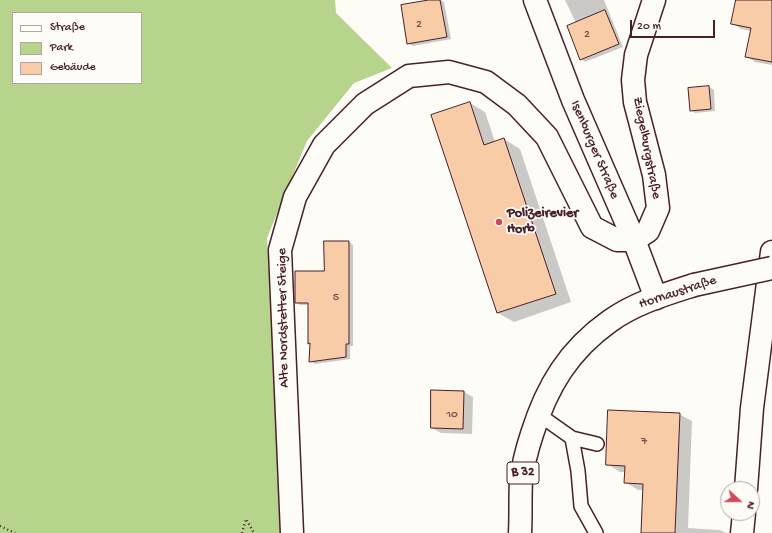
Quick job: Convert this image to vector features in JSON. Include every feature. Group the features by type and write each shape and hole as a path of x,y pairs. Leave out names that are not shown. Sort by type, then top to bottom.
{"street":[{"name":"Isenburger Straße","path":"535,0 572,100 634,240 656,298"},
{"name":"Ziegelburgstraße","path":"634,240 648,231 658,208 654,175 635,102 633,80 636,55 654,0"},
{"name":"Alte Nordstetter Steige","path":"292,533 280,250 295,196 324,145 365,104 409,76 449,72 486,82 517,105 547,137 592,227 616,240 634,240"},
{"path":"747,481 752,408 772,252"},
{"name":"Hornaustraße","path":"520,533 521,481 527,448 538,414 550,388 565,364 584,342 611,321 632,308 656,298 694,285 772,268"},
{"path":"742,533 743,521"}],"lane":[{"path":"538,414 572,438 597,444"},
{"path":"572,438 578,471 581,506 596,533"}],"path":[{"path":"242,533 246,519 254,533"},
{"path":"0,526 16,533"}],"green space":[{"path":"0,0 335,0 336,13 392,68 354,83 307,141 267,238 283,533 0,533"}],"building":[{"path":"429,0 440,0 447,37 407,44 401,5"},
{"path":"736,0 772,0 772,62 745,57 751,28 731,24"},
{"path":"605,10 619,44 580,60 567,26"},
{"path":"709,86 711,109 690,111 688,88"},
{"name":"Polizeirevier Horb","path":"470,102 484,145 504,138 556,294 497,313 431,115"},
{"path":"324,241 349,241 349,344 346,344 346,357 309,362 310,343 308,344 308,303 295,303 295,271 324,271"},
{"path":"431,390 464,391 463,429 431,428"},
{"path":"608,410 680,413 675,533 641,533 643,484 624,483 625,466 606,465"}],"place":[{"name":"Polizeirevier Horb","path":"499,222"}]}
